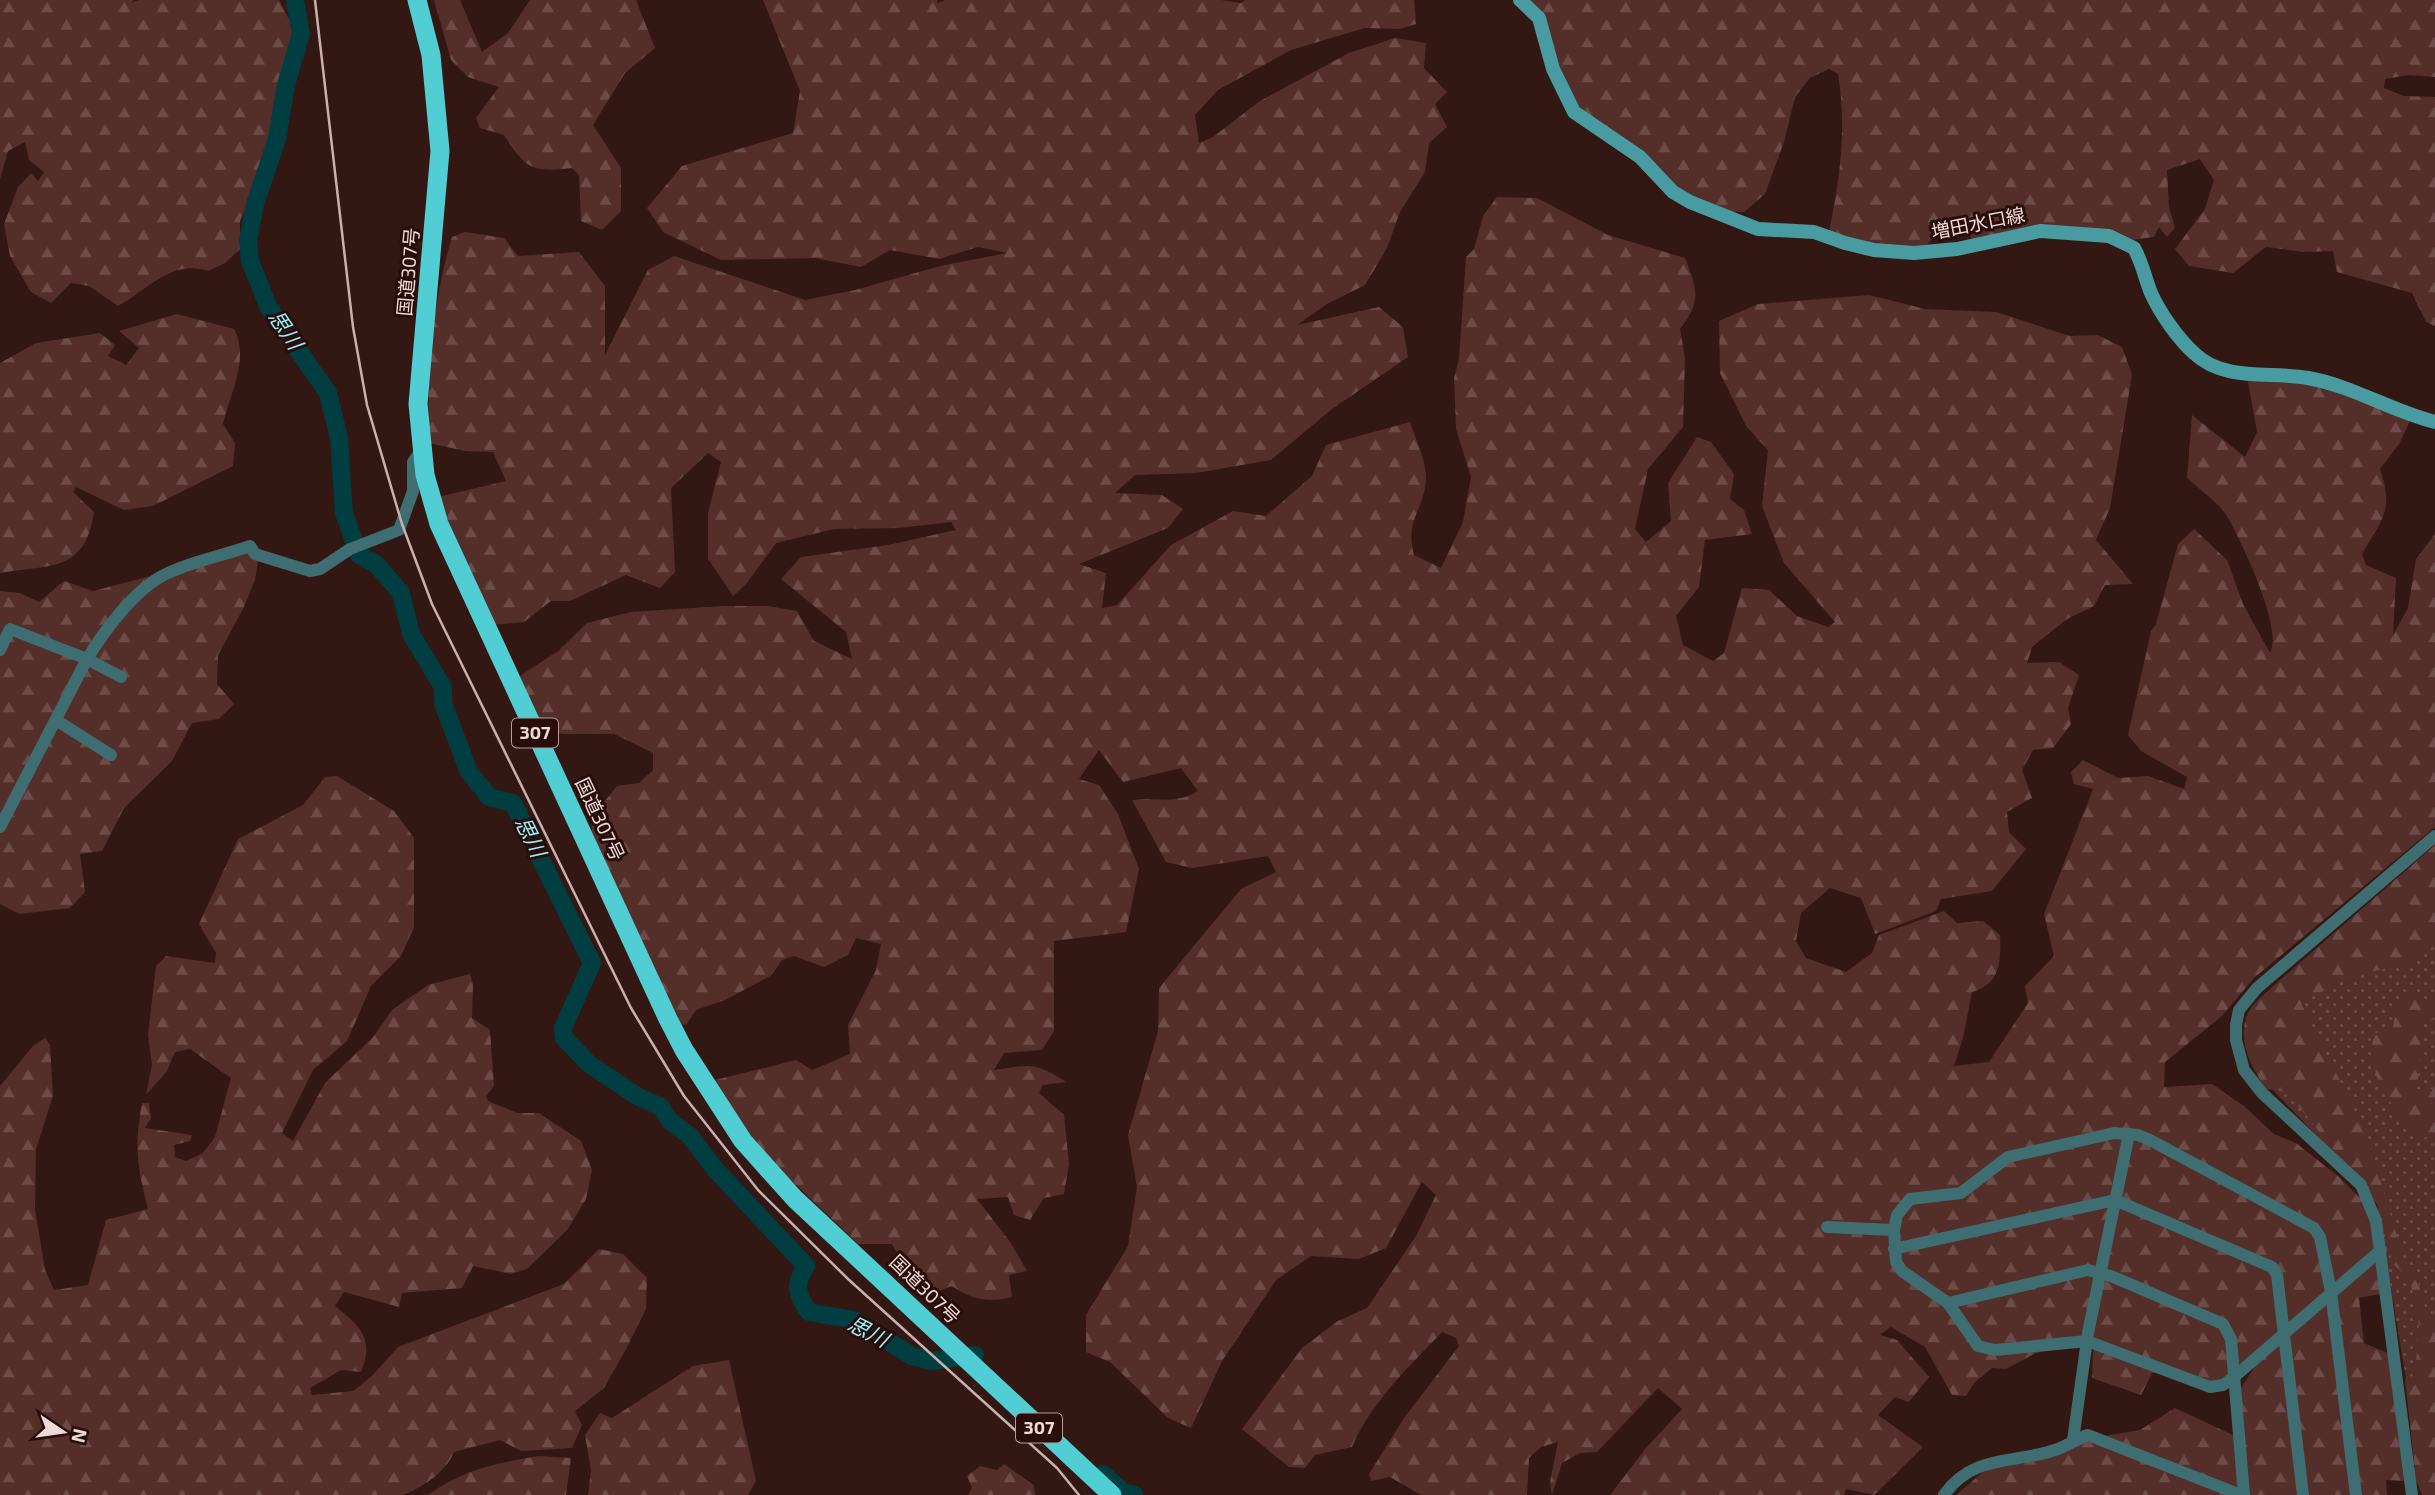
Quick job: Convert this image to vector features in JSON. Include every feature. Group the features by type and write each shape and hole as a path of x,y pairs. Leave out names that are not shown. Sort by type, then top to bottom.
{"highway":[{"name":"国道307号","path":"417,0 431,55 440,151 418,404 421,451 439,524 684,1050 730,1122 765,1167 1112,1495"}],"main road":[{"name":"増田水口線","path":"1520,0 1539,18 1553,69 1574,112 1640,157 1673,192 1690,202 1758,229 1814,232 1844,243 1888,251 1914,253 1957,249 2040,231 2109,236 2134,248 2162,311 2183,342 2210,366 2229,372 2308,377 2355,391 2435,422"}],"street":[{"path":"0,827 87,659 117,617 162,576 250,547 255,554 310,571 320,569 355,547 399,530 413,491 413,462 421,451"},
{"path":"0,650 10,629 87,659 121,677"},
{"path":"56,720 111,754"},
{"path":"2412,1495 2381,1250 2371,1203 2361,1185 2262,1093 2244,1070 2235,1040 2239,1010 2257,988 2435,836"},
{"path":"2356,1495 2331,1292 2320,1237 2314,1228 2150,1140 2114,1133 2008,1157 1961,1193 1904,1202 1894,1230 1894,1249 1902,1271 1948,1303 1972,1339 1986,1349 2087,1342 2200,1385 2222,1385 2234,1377 2331,1292 2381,1250"},
{"path":"2073,1440 2087,1342 2129,1134"},
{"path":"1894,1249 2115,1200 2272,1267 2277,1275 2303,1495"},
{"path":"1827,1227 1894,1230"},
{"path":"1944,1495 1971,1471 1997,1460 2059,1449 2088,1435 2242,1495 2231,1339 2222,1324 2100,1272 2088,1270 1948,1303"}],"green space":[{"path":"0,0 134,0 131,3 139,0 279,0 293,27 291,53 279,100 274,142 240,221 240,249 225,263 208,271 195,268 171,273 118,306 89,286 71,283 51,303 31,292 10,256 4,224 18,187 31,173 38,181 44,172 29,160 25,142 8,151 0,179"},
{"path":"434,0 460,0 482,52 508,33 530,0 636,0 655,48 625,73 593,125 621,168 621,211 602,230 581,221 579,175 572,168 547,170 531,166 524,162 504,135 480,128 476,118 499,87 468,77 451,60"},
{"path":"763,0 937,0 938,3 945,0 1221,0 1241,3 1245,0 1414,0 1416,24 1400,29 1365,28 1291,50 1218,90 1195,115 1199,143 1213,137 1260,101 1349,53 1395,38 1426,43 1424,68 1447,92 1435,104 1447,127 1429,143 1425,172 1400,212 1387,248 1365,285 1327,304 1297,325 1379,307 1403,327 1408,357 1332,409 1271,460 1196,473 1135,475 1115,493 1162,495 1183,509 1168,528 1079,564 1106,573 1102,608 1117,605 1171,545 1233,511 1266,516 1312,476 1326,445 1410,422 1426,475 1423,496 1412,531 1414,555 1441,568 1463,522 1471,477 1456,429 1454,378 1459,359 1466,257 1474,249 1483,216 1497,197 1537,198 1608,235 1685,258 1695,295 1692,310 1680,329 1685,359 1683,427 1648,469 1635,529 1646,542 1671,521 1668,483 1697,437 1711,442 1734,474 1730,499 1744,510 1752,534 1705,540 1699,587 1676,616 1683,645 1713,661 1724,653 1742,588 1769,590 1797,616 1828,627 1835,622 1784,563 1762,506 1768,450 1746,426 1720,373 1719,321 1758,304 1869,295 1925,309 1996,312 2070,336 2098,335 2122,347 2132,375 2110,508 2096,540 2133,584 2105,585 2094,606 2067,619 2032,647 2027,663 2059,662 2079,675 2068,708 2071,724 2053,748 2033,750 2022,770 2032,798 2007,812 2009,832 2026,849 1992,891 1941,899 1936,911 1875,934 1861,898 1830,888 1801,913 1796,941 1806,958 1846,972 1872,953 1879,935 1944,911 1957,923 1983,921 2000,935 1997,970 1989,983 1972,992 1963,1038 1954,1066 1989,1062 2028,1003 2025,986 2054,956 2044,914 2093,789 2074,784 2071,772 2083,760 2118,778 2148,776 2184,789 2187,777 2141,751 2128,735 2151,631 2156,624 2178,544 2194,529 2227,560 2243,604 2270,653 2273,641 2271,625 2259,585 2242,545 2223,511 2187,478 2192,415 2245,457 2257,432 2247,376 2313,380 2410,421 2399,444 2380,469 2386,504 2381,522 2362,554 2366,565 2396,578 2393,635 2408,608 2416,559 2435,534 2435,827 2254,978 2222,1016 2165,1062 2164,1087 2212,1084 2244,1106 2274,1134 2296,1143 2338,1176 2363,1201 2374,1223 2385,1293 2359,1298 2364,1343 2392,1355 2408,1481 2386,1480 2387,1495 1956,1495 1983,1472 2087,1439 2140,1430 2175,1408 2237,1437 2239,1391 2258,1362 2237,1364 2227,1389 2176,1369 2152,1373 2141,1395 2092,1378 2094,1335 2034,1354 2006,1369 1992,1368 1975,1382 1966,1396 1952,1395 1925,1347 1891,1327 1880,1335 1897,1340 1929,1377 1909,1402 1895,1397 1878,1415 1923,1447 1874,1495 1846,1489 1844,1495 1610,1495 1646,1448 1682,1409 1658,1388 1597,1452 1580,1453 1562,1463 1552,1495 1550,1482 1558,1442 1541,1447 1529,1458 1527,1495 1421,1495 1390,1477 1371,1481 1369,1474 1404,1418 1459,1346 1456,1338 1442,1332 1380,1400 1352,1447 1315,1455 1305,1468 1289,1467 1242,1429 1302,1348 1338,1321 1367,1308 1416,1236 1436,1195 1422,1182 1386,1248 1359,1259 1311,1256 1276,1280 1222,1361 1191,1428 1168,1418 1110,1362 1086,1352 1086,1315 1128,1246 1137,1187 1128,1135 1158,1031 1159,988 1241,889 1276,872 1268,856 1192,868 1166,862 1132,800 1182,798 1198,791 1181,768 1123,782 1099,750 1079,779 1099,785 1118,814 1139,869 1126,932 1054,941 1054,1031 1042,1050 1004,1053 994,1070 1031,1066 1066,1082 1043,1085 1039,1093 1064,1115 1069,1164 1064,1194 1044,1198 1030,1220 1014,1215 1008,1197 977,1199 1011,1243 1027,1271 1009,1275 1012,1297 980,1299 952,1286 930,1294 915,1288 892,1244 858,1244 754,1145 711,1081 796,1060 812,1070 850,1054 848,1025 876,970 881,944 856,938 848,955 824,967 794,956 782,960 772,975 725,1000 696,1010 686,1025 674,1022 593,843 591,818 617,786 639,783 653,770 653,753 614,734 562,734 537,726 520,676 558,651 587,623 631,612 724,606 767,606 797,611 814,641 852,659 846,632 781,579 801,557 888,545 956,530 951,522 899,528 834,529 776,543 746,584 733,596 708,559 708,513 721,462 708,453 671,488 675,572 660,588 626,575 570,601 551,601 524,622 492,625 438,497 506,481 493,452 465,451 429,443 430,365 435,313 452,237 465,232 504,238 518,256 579,252 605,286 605,355 648,270 674,256 805,300 855,290 940,266 1007,253 978,247 939,259 890,250 861,267 815,258 721,260 663,232 647,208 682,166 793,133 800,91"},
{"path":"1530,0 2435,0 2435,77 2409,75 2385,79 2384,88 2404,96 2435,97 2435,326 2426,322 2412,293 2337,272 2333,251 2303,252 2266,247 2233,273 2189,266 2175,249 2205,209 2214,180 2200,159 2167,170 2169,207 2175,228 2167,237 2159,227 2154,237 2130,240 2097,230 1973,241 1961,220 1946,226 1925,246 1876,244 1829,232 1839,173 1842,114 1838,74 1829,69 1810,78 1795,97 1784,142 1765,194 1744,212 1701,211 1581,113 1567,89"},
{"path":"177,314 234,329 240,352 239,364 223,424 235,443 233,466 153,506 124,510 76,487 73,492 94,512 83,546 74,556 63,562 0,573 0,363 36,343 100,333 115,345 108,356 126,365 139,348 119,331"},
{"path":"248,554 258,561 255,580 218,655 217,684 234,704 219,719 192,723 172,761 124,808 102,851 80,854 85,892 70,908 19,914 0,904 0,591 20,593 39,602 64,581 93,591 232,555"},
{"path":"337,776 394,811 414,838 414,927 401,956 371,986 347,1041 313,1070 282,1133 293,1141 325,1083 374,1036 392,1010 428,985 470,974 473,984 472,1018 490,1030 494,1086 486,1096 488,1101 517,1113 539,1113 581,1141 592,1170 586,1199 568,1229 527,1269 511,1274 473,1266 462,1288 402,1293 399,1307 344,1292 335,1306 352,1320 363,1334 366,1342 365,1361 361,1372 341,1370 310,1388 312,1395 353,1391 372,1376 398,1347 564,1284 599,1249 623,1254 647,1278 646,1309 604,1388 575,1411 582,1425 572,1448 521,1451 500,1440 454,1452 433,1478 403,1495 0,1495 0,1086 33,1046 45,1038 50,1045 53,1096 36,1149 35,1209 45,1270 54,1290 88,1285 106,1220 148,1209 138,1156 142,1103 149,1103 151,1118 145,1128 192,1135 190,1141 174,1145 175,1157 186,1161 203,1153 215,1137 231,1078 190,1049 175,1052 167,1071 146,1095 152,1065 148,1035 156,966 166,956 215,963 216,953 199,924 238,839 303,805 325,777"},
{"path":"2435,845 2435,935 2406,964 2352,976 2301,1003 2368,1137 2403,1257 2418,1281 2428,1318 2435,1325 2435,1495 2422,1495 2416,1480 2405,1379 2415,1375 2419,1325 2410,1279 2393,1264 2378,1206 2302,1110 2282,1091 2266,1089 2250,1062 2244,1031 2249,1011 2260,998"},
{"path":"2435,885 2435,1495 2425,1495 2376,1197 2267,1084 2255,1012"},
{"path":"2411,993 2431,1001 2435,995 2435,1017 2423,1023 2417,1089 2435,1089 2435,1136 2421,1138 2384,1092 2374,1066 2372,1051 2373,1034 2393,1028 2397,1001"},
{"path":"729,1360 756,1481 748,1495 588,1495 591,1470 585,1435 600,1413 612,1418 693,1366"},
{"path":"538,1456 571,1458 566,1495 428,1495 467,1473"},
{"path":"1004,1464 1034,1485 1035,1495 968,1495 972,1488 967,1476 980,1466 997,1470"}],"waterway":[{"name":"思川","path":"295,0 301,34 286,85 277,139 255,204 248,241 250,261 269,308 328,393 339,438 344,513 359,555 376,564 401,593 411,634 443,687 443,703 469,772 489,797 513,803 592,963 563,1028 564,1038 589,1064 637,1096 661,1107 670,1121 690,1136 715,1169 806,1266 798,1289 809,1312 854,1320 912,1356 932,1361 975,1355"},
{"name":"思川","path":"1103,1474 1123,1492 1134,1495"}],"railway":[{"path":"315,0 353,327 367,405 402,524 432,604 631,1008 684,1096 758,1190 848,1279 1057,1468 1079,1495"}]}
